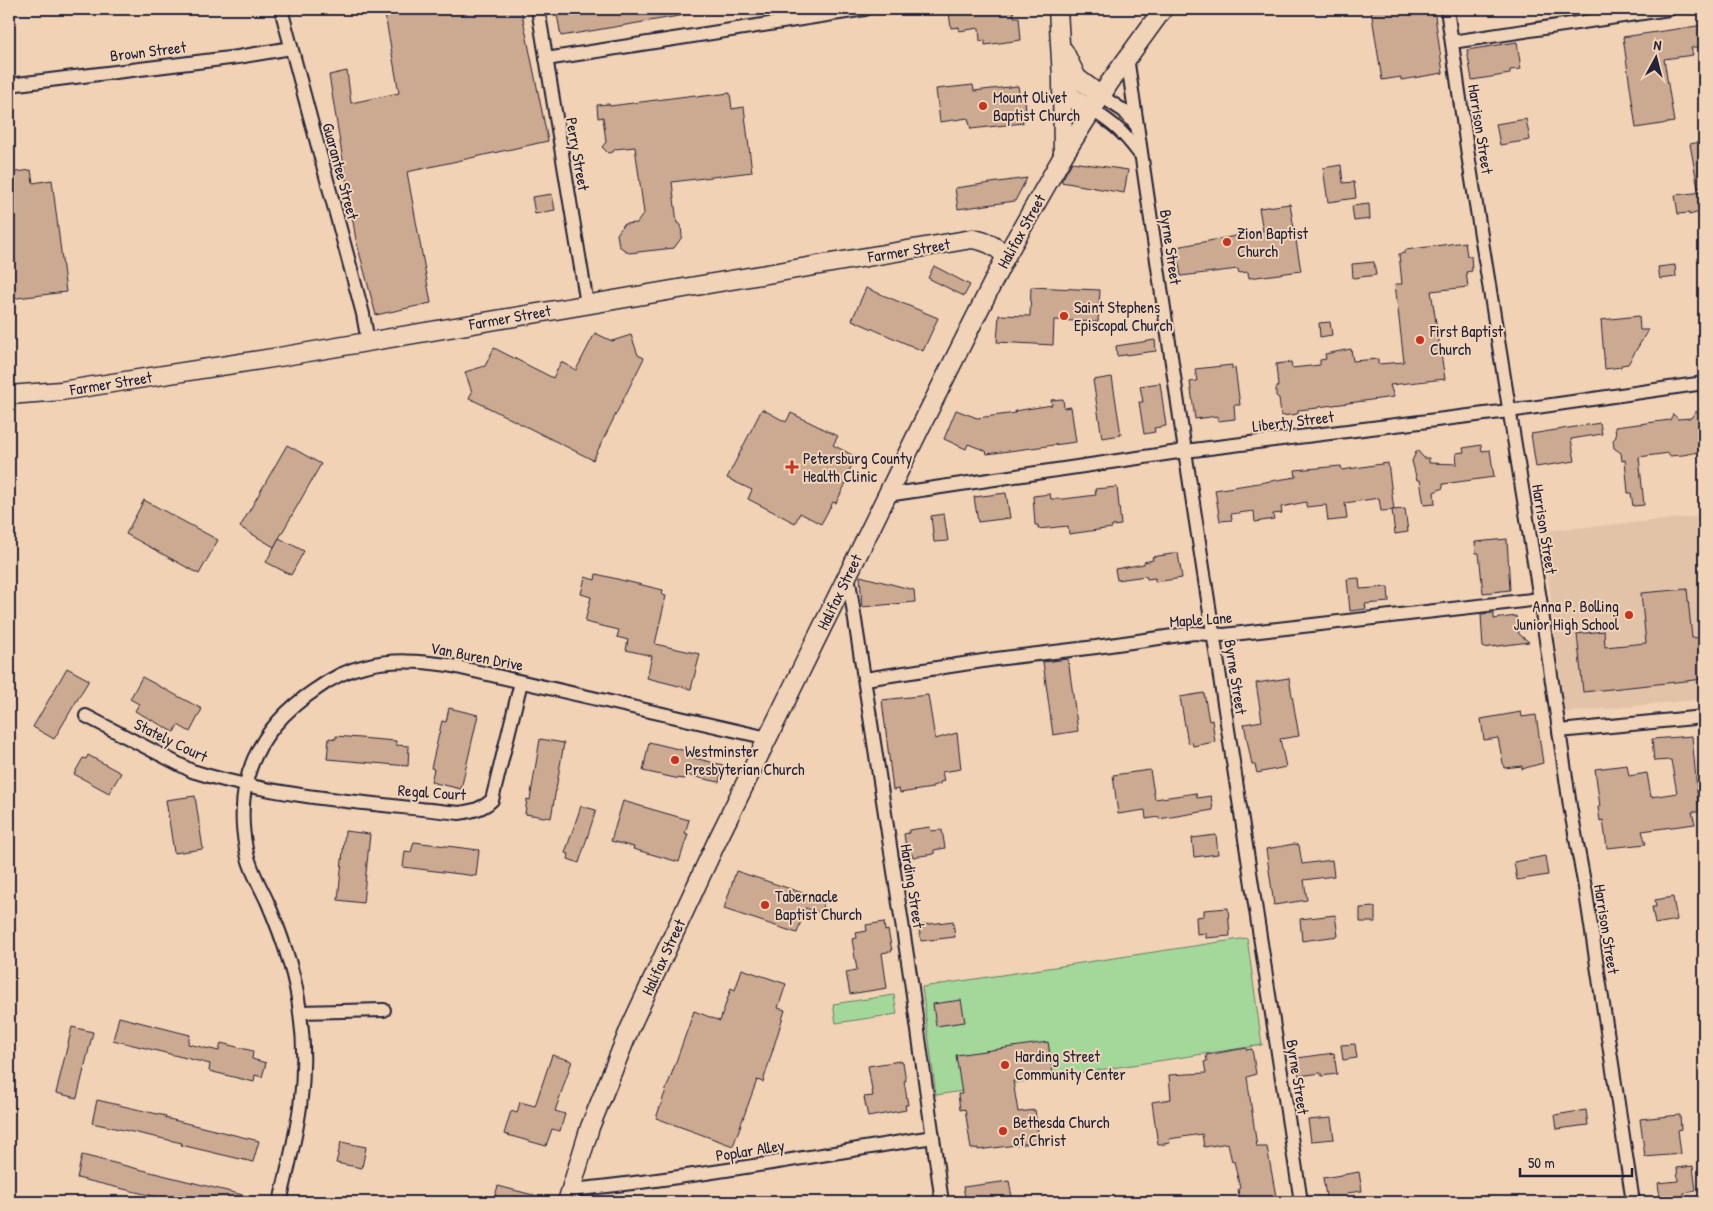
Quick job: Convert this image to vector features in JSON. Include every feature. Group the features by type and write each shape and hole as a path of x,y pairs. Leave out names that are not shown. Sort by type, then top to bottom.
{"main road":[{"path":"1058,9 1061,43 1063,156"},
{"name":"Halifax Street","path":"569,1196 590,1127 630,1028 768,738 1006,256 1063,156 1096,103 1163,9"},
{"path":"1061,43 1077,78 1096,103"},
{"path":"1062,78 1065,89 1070,97 1096,103"},
{"name":"Farmer Street","path":"9,395 61,391 368,342 972,239 984,241 994,246 1006,256"}],"street":[{"name":"Guarantee Street","path":"281,9 363,314 368,342"},
{"name":"Perry Street","path":"538,9 587,304"},
{"path":"546,59 865,9"},
{"name":"Harrison Street","path":"1447,9 1633,1202"},
{"path":"1452,42 1670,9"},
{"name":"Brown Street","path":"9,84 238,57 291,48"},
{"name":"Byrne Street","path":"1127,57 1140,156 1300,1202"},
{"path":"1096,103 1124,111 1136,125"},
{"name":"Byrne Street","path":"1096,103 1110,122 1124,134 1140,156"},
{"name":"Liberty Street","path":"887,495 1185,451 1509,411 1704,383"},
{"name":"Harding Street","path":"848,575 942,1202"},
{"name":"Maple Lane","path":"865,679 996,659 1194,634 1224,635 1540,599"},
{"name":"Van Buren Drive","path":"280,1202 299,1119 304,1066 300,1012 294,981 282,941 246,851 242,828 242,804 245,785 263,740 272,728 302,699 326,682 351,670 386,662 421,661 448,665 768,738"},
{"name":"Regal Court","path":"245,785 303,796 460,813 474,811 487,805 494,795 521,682"},
{"name":"Stately Court","path":"86,716 192,771 245,785"},
{"path":"1559,731 1704,716"},
{"path":"300,1012 384,1010"},
{"name":"Poplar Alley","path":"569,1196 933,1137"}],"shaded area":[{"name":"Anna P. Bolling Junior High School","path":"1704,516 1704,699 1564,713 1543,531"}],"green space":[{"path":"1247,938 1262,1045 936,1095 922,987"},
{"path":"894,995 897,1014 836,1023 833,1004"}],"building":[{"path":"384,9 521,9 548,141 407,172 431,303 376,315 356,240 329,75 347,71 351,103 399,93"},
{"path":"556,9 684,9 685,15 561,36"},
{"path":"978,9 1013,9 1014,17 1019,17 1021,40 985,45 985,40 980,41 979,28 959,31 959,27 951,28 949,12"},
{"path":"1434,9 1443,73 1401,80 1401,77 1382,80 1371,10"},
{"path":"1704,25 1704,46 1691,48 1693,55 1664,59 1674,122 1636,128 1623,37"},
{"path":"1517,42 1521,69 1510,70 1510,74 1472,80 1467,50"},
{"name":"Mount Olivet Baptist Church","path":"973,85 974,91 1018,86 1020,99 1025,99 1026,113 1022,114 1023,123 971,129 968,118 940,122 936,89"},
{"path":"730,93 732,109 744,107 752,172 672,182 677,223 681,225 682,237 674,248 629,253 619,246 617,234 624,224 637,223 644,213 635,147 615,149 613,152 608,153 602,147 606,142 603,117 598,118 597,105 609,104 610,106 695,95 696,97"},
{"path":"1526,119 1530,140 1500,145 1496,124"},
{"path":"1704,141 1704,187 1698,188 1690,144"},
{"path":"1072,162 1128,170 1124,193 1061,182"},
{"path":"1341,165 1343,183 1354,182 1356,198 1328,202 1323,168"},
{"path":"31,170 33,183 52,180 66,292 9,299 9,173"},
{"path":"1027,178 1015,201 958,209 955,188"},
{"path":"1704,192 1704,211 1689,215 1689,213 1678,214 1675,195"},
{"path":"552,194 555,210 535,214 532,197"},
{"name":"Zion Baptist Church","path":"1290,204 1301,271 1249,278 1248,272 1239,273 1238,269 1181,276 1176,247 1263,231 1259,208"},
{"path":"1369,204 1370,219 1354,221 1352,206"},
{"path":"1465,242 1467,256 1471,256 1472,271 1466,272 1468,287 1431,291 1445,379 1390,385 1394,397 1298,410 1298,414 1281,416 1279,398 1276,396 1278,386 1276,364 1291,362 1292,368 1320,365 1320,360 1326,359 1325,354 1351,349 1353,361 1378,359 1378,364 1404,362 1395,284 1402,284 1399,254 1405,253 1405,250"},
{"path":"1374,262 1376,275 1353,278 1352,264"},
{"path":"1675,265 1676,277 1660,279 1658,267"},
{"path":"934,266 970,285 964,296 928,278"},
{"name":"Saint Stephens Episcopal Church","path":"1031,287 1100,290 1098,322 1054,320 1053,345 997,342 999,315 1030,316"},
{"path":"866,288 938,318 923,351 852,320"},
{"path":"1639,316 1640,330 1648,330 1628,364 1605,369 1601,320"},
{"path":"1330,322 1332,335 1320,337 1319,323"},
{"path":"595,333 612,341 631,335 638,355 644,358 593,460 469,398 472,392 465,372 485,366 494,348 553,378 561,362 576,370"},
{"path":"1155,340 1156,351 1117,356 1116,346"},
{"path":"1232,365 1232,369 1235,368 1240,405 1234,405 1235,419 1218,421 1218,416 1195,419 1190,382 1197,381 1195,369"},
{"path":"1112,377 1121,435 1102,438 1093,380"},
{"path":"1160,383 1166,426 1154,428 1155,432 1144,434 1139,402 1143,402 1140,386"},
{"path":"1063,399 1064,408 1071,407 1076,442 987,454 986,451 968,444 966,449 944,439 956,410 977,418 1016,413 1015,411 1052,405 1051,400"},
{"name":"Petersburg County Health Clinic","path":"762,409 786,422 791,413 838,436 833,445 856,457 836,503 833,502 821,524 800,513 795,523 748,499 752,490 727,478"},
{"path":"1704,411 1704,451 1683,455 1669,456 1669,453 1639,457 1644,505 1633,506 1631,493 1628,493 1625,460 1622,461 1621,453 1614,448 1615,427 1670,420 1673,414 1678,419 1691,418 1695,412"},
{"path":"1600,423 1602,434 1571,439 1575,461 1536,467 1531,434"},
{"path":"287,445 321,464 274,547 240,527"},
{"path":"1481,445 1482,451 1490,450 1494,477 1443,484 1443,488 1434,492 1435,504 1424,505 1420,480 1417,480 1412,461 1417,450 1424,458 1429,458 1429,463 1457,464 1456,453 1464,452 1463,448"},
{"path":"1388,463 1394,510 1381,511 1379,498 1345,503 1347,519 1328,521 1326,505 1306,507 1306,502 1281,507 1282,513 1273,514 1274,519 1255,522 1254,511 1231,514 1232,520 1220,521 1215,490 1296,477 1295,470 1341,466 1342,470"},
{"path":"1117,487 1121,525 1069,534 1068,526 1038,529 1038,525 1035,525 1033,496 1050,494 1051,499 1064,499 1096,495 1095,489"},
{"path":"1006,493 1010,518 978,522 974,497"},
{"path":"144,500 218,540 199,574 126,534"},
{"path":"1405,509 1408,532 1395,534 1392,510"},
{"path":"944,514 948,541 934,542 931,516"},
{"path":"279,538 304,551 291,575 266,562"},
{"path":"1507,539 1510,590 1483,593 1479,553 1476,553 1475,542"},
{"path":"1178,553 1182,578 1155,582 1155,578 1147,579 1146,576 1117,580 1115,569 1144,564 1144,562 1153,560 1152,557"},
{"path":"596,574 663,590 662,595 666,596 655,644 700,654 691,689 647,678 652,656 626,650 628,640 617,637 619,630 585,622 591,597 581,594 585,577 595,580"},
{"path":"860,576 914,590 915,602 862,607"},
{"path":"1359,578 1360,589 1388,587 1389,602 1365,604 1366,609 1350,611 1347,579"},
{"path":"1687,589 1692,638 1704,637 1704,679 1583,692 1577,634 1604,631 1605,647 1646,643 1641,593"},
{"path":"1494,613 1494,619 1516,616 1519,634 1529,642 1483,648 1481,614"},
{"path":"1068,659 1078,731 1053,735 1043,662"},
{"path":"67,668 89,680 54,739 33,727"},
{"path":"142,677 202,709 190,732 178,725 174,732 135,711 139,704 130,699"},
{"path":"1289,678 1299,736 1280,739 1286,767 1257,773 1255,765 1252,765 1244,724 1262,721 1256,683"},
{"path":"1204,693 1209,721 1212,720 1215,742 1193,746 1192,742 1188,743 1180,697"},
{"path":"928,695 935,739 957,733 961,769 942,772 944,781 932,786 932,788 900,793 899,789 893,790 882,700"},
{"path":"449,708 478,715 461,789 431,782 434,769 431,768 442,721 446,722"},
{"path":"1521,712 1522,717 1536,715 1543,763 1522,769 1522,766 1504,768 1498,738 1484,740 1481,719"},
{"path":"336,736 396,741 396,745 409,746 408,766 327,759 329,738 336,739"},
{"path":"1692,736 1699,812 1692,812 1695,824 1642,831 1646,844 1607,848 1603,820 1600,821 1595,769 1627,765 1629,776 1647,773 1651,797 1677,793 1671,760 1654,761 1652,739"},
{"path":"540,739 564,743 551,818 525,814 527,799 530,800"},
{"name":"Westminster Presbyterian Church","path":"649,742 691,753 690,757 723,765 719,782 686,775 685,779 675,778 643,771"},
{"path":"88,755 121,773 109,793 74,774 83,758 86,759"},
{"path":"1150,770 1155,799 1196,793 1197,798 1211,796 1213,810 1159,819 1159,817 1146,819 1145,810 1118,814 1113,775"},
{"path":"195,796 203,849 174,853 166,800"},
{"path":"623,801 689,820 685,833 688,834 679,862 611,841"},
{"path":"581,806 596,810 579,863 568,859 569,854 565,853"},
{"path":"930,827 931,831 942,830 945,848 934,850 934,854 913,857 912,854 907,855 904,834 909,833 909,830"},
{"path":"345,831 370,834 363,903 338,900"},
{"path":"1216,835 1218,854 1194,857 1192,838"},
{"path":"414,842 479,850 476,876 403,867 405,851 411,852"},
{"path":"1294,844 1299,845 1302,864 1332,860 1334,876 1304,880 1307,900 1274,905 1266,849"},
{"path":"1545,856 1548,875 1517,880 1514,862"},
{"name":"Tabernacle Baptist Church","path":"736,871 824,900 821,913 805,908 797,933 724,909"},
{"path":"1673,897 1677,920 1655,924 1652,907 1656,907 1655,900"},
{"path":"1375,907 1375,922 1360,922 1360,908"},
{"path":"1228,908 1230,936 1206,938 1206,933 1197,934 1196,917 1204,916 1204,910"},
{"path":"1335,915 1338,936 1302,941 1300,919"},
{"path":"953,921 955,937 921,941 919,929 923,928 922,925"},
{"path":"884,922 885,931 888,930 892,951 882,953 887,988 850,994 846,972 857,970 852,939 857,938 856,933 867,931 866,925"},
{"path":"742,969 786,984 778,1008 785,1010 763,1082 757,1080 733,1146 656,1118 694,1011 720,1021 731,988 735,990"},
{"path":"961,1000 965,1022 936,1026 933,1004"},
{"path":"119,1017 190,1035 188,1044 219,1051 221,1043 253,1051 252,1059 266,1063 262,1077 255,1075 254,1082 209,1071 210,1064 113,1040"},
{"path":"72,1027 93,1032 77,1098 56,1093"},
{"path":"1048,1042 1053,1075 1013,1081 1018,1112 1035,1110 1039,1142 978,1150 978,1148 971,1149 965,1109 960,1110 958,1094 962,1094 956,1055"},
{"path":"1355,1044 1357,1058 1343,1060 1341,1045"},
{"path":"1246,1048 1246,1050 1252,1049 1256,1074 1247,1077 1257,1147 1267,1147 1277,1202 1240,1202 1238,1189 1240,1188 1228,1143 1204,1147 1202,1134 1169,1139 1170,1143 1158,1145 1152,1102 1171,1099 1169,1075 1206,1073 1204,1062 1207,1061 1206,1055"},
{"path":"1334,1053 1337,1074 1321,1076 1321,1073 1299,1076 1297,1058"},
{"path":"552,1055 572,1061 555,1111 565,1114 560,1131 552,1129 546,1146 504,1134 511,1111 517,1113 520,1102 535,1106"},
{"path":"903,1062 906,1081 904,1081 908,1105 905,1105 906,1110 868,1117 864,1097 873,1096 868,1066"},
{"path":"97,1100 259,1141 253,1162 181,1145 182,1143 92,1123"},
{"path":"1586,1110 1588,1125 1557,1129 1555,1115"},
{"path":"1680,1115 1681,1129 1678,1130 1681,1154 1645,1157 1640,1119"},
{"path":"1331,1118 1334,1139 1311,1141 1308,1120"},
{"path":"341,1142 366,1147 362,1168 336,1163"},
{"path":"82,1155 255,1198 255,1202 178,1202 77,1178"},
{"path":"1693,1166 1696,1191 1684,1193 1684,1196 1660,1199 1658,1183 1678,1181 1677,1168"},
{"path":"1359,1172 1362,1191 1347,1193 1348,1202 1327,1202 1323,1178"},
{"path":"1009,1181 1012,1197 1008,1197 1009,1200 966,1202 963,1187"},
{"path":"498,1186 545,1198 545,1202 493,1202"}],"place":[{"name":"Mount Olivet Baptist Church","path":"983,106"},
{"name":"Zion Baptist Church","path":"1227,242"},
{"name":"Saint Stephens Episcopal Church","path":"1064,316"},
{"name":"First Baptist Church","path":"1420,340"},
{"name":"Petersburg County Health Clinic","path":"792,467"},
{"name":"Anna P. Bolling Junior High School","path":"1629,615"},
{"name":"Westminster Presbyterian Church","path":"675,760"},
{"name":"Tabernacle Baptist Church","path":"765,905"},
{"name":"Harding Street Community Center","path":"1005,1065"},
{"name":"Bethesda Church of Christ","path":"1003,1131"}]}
